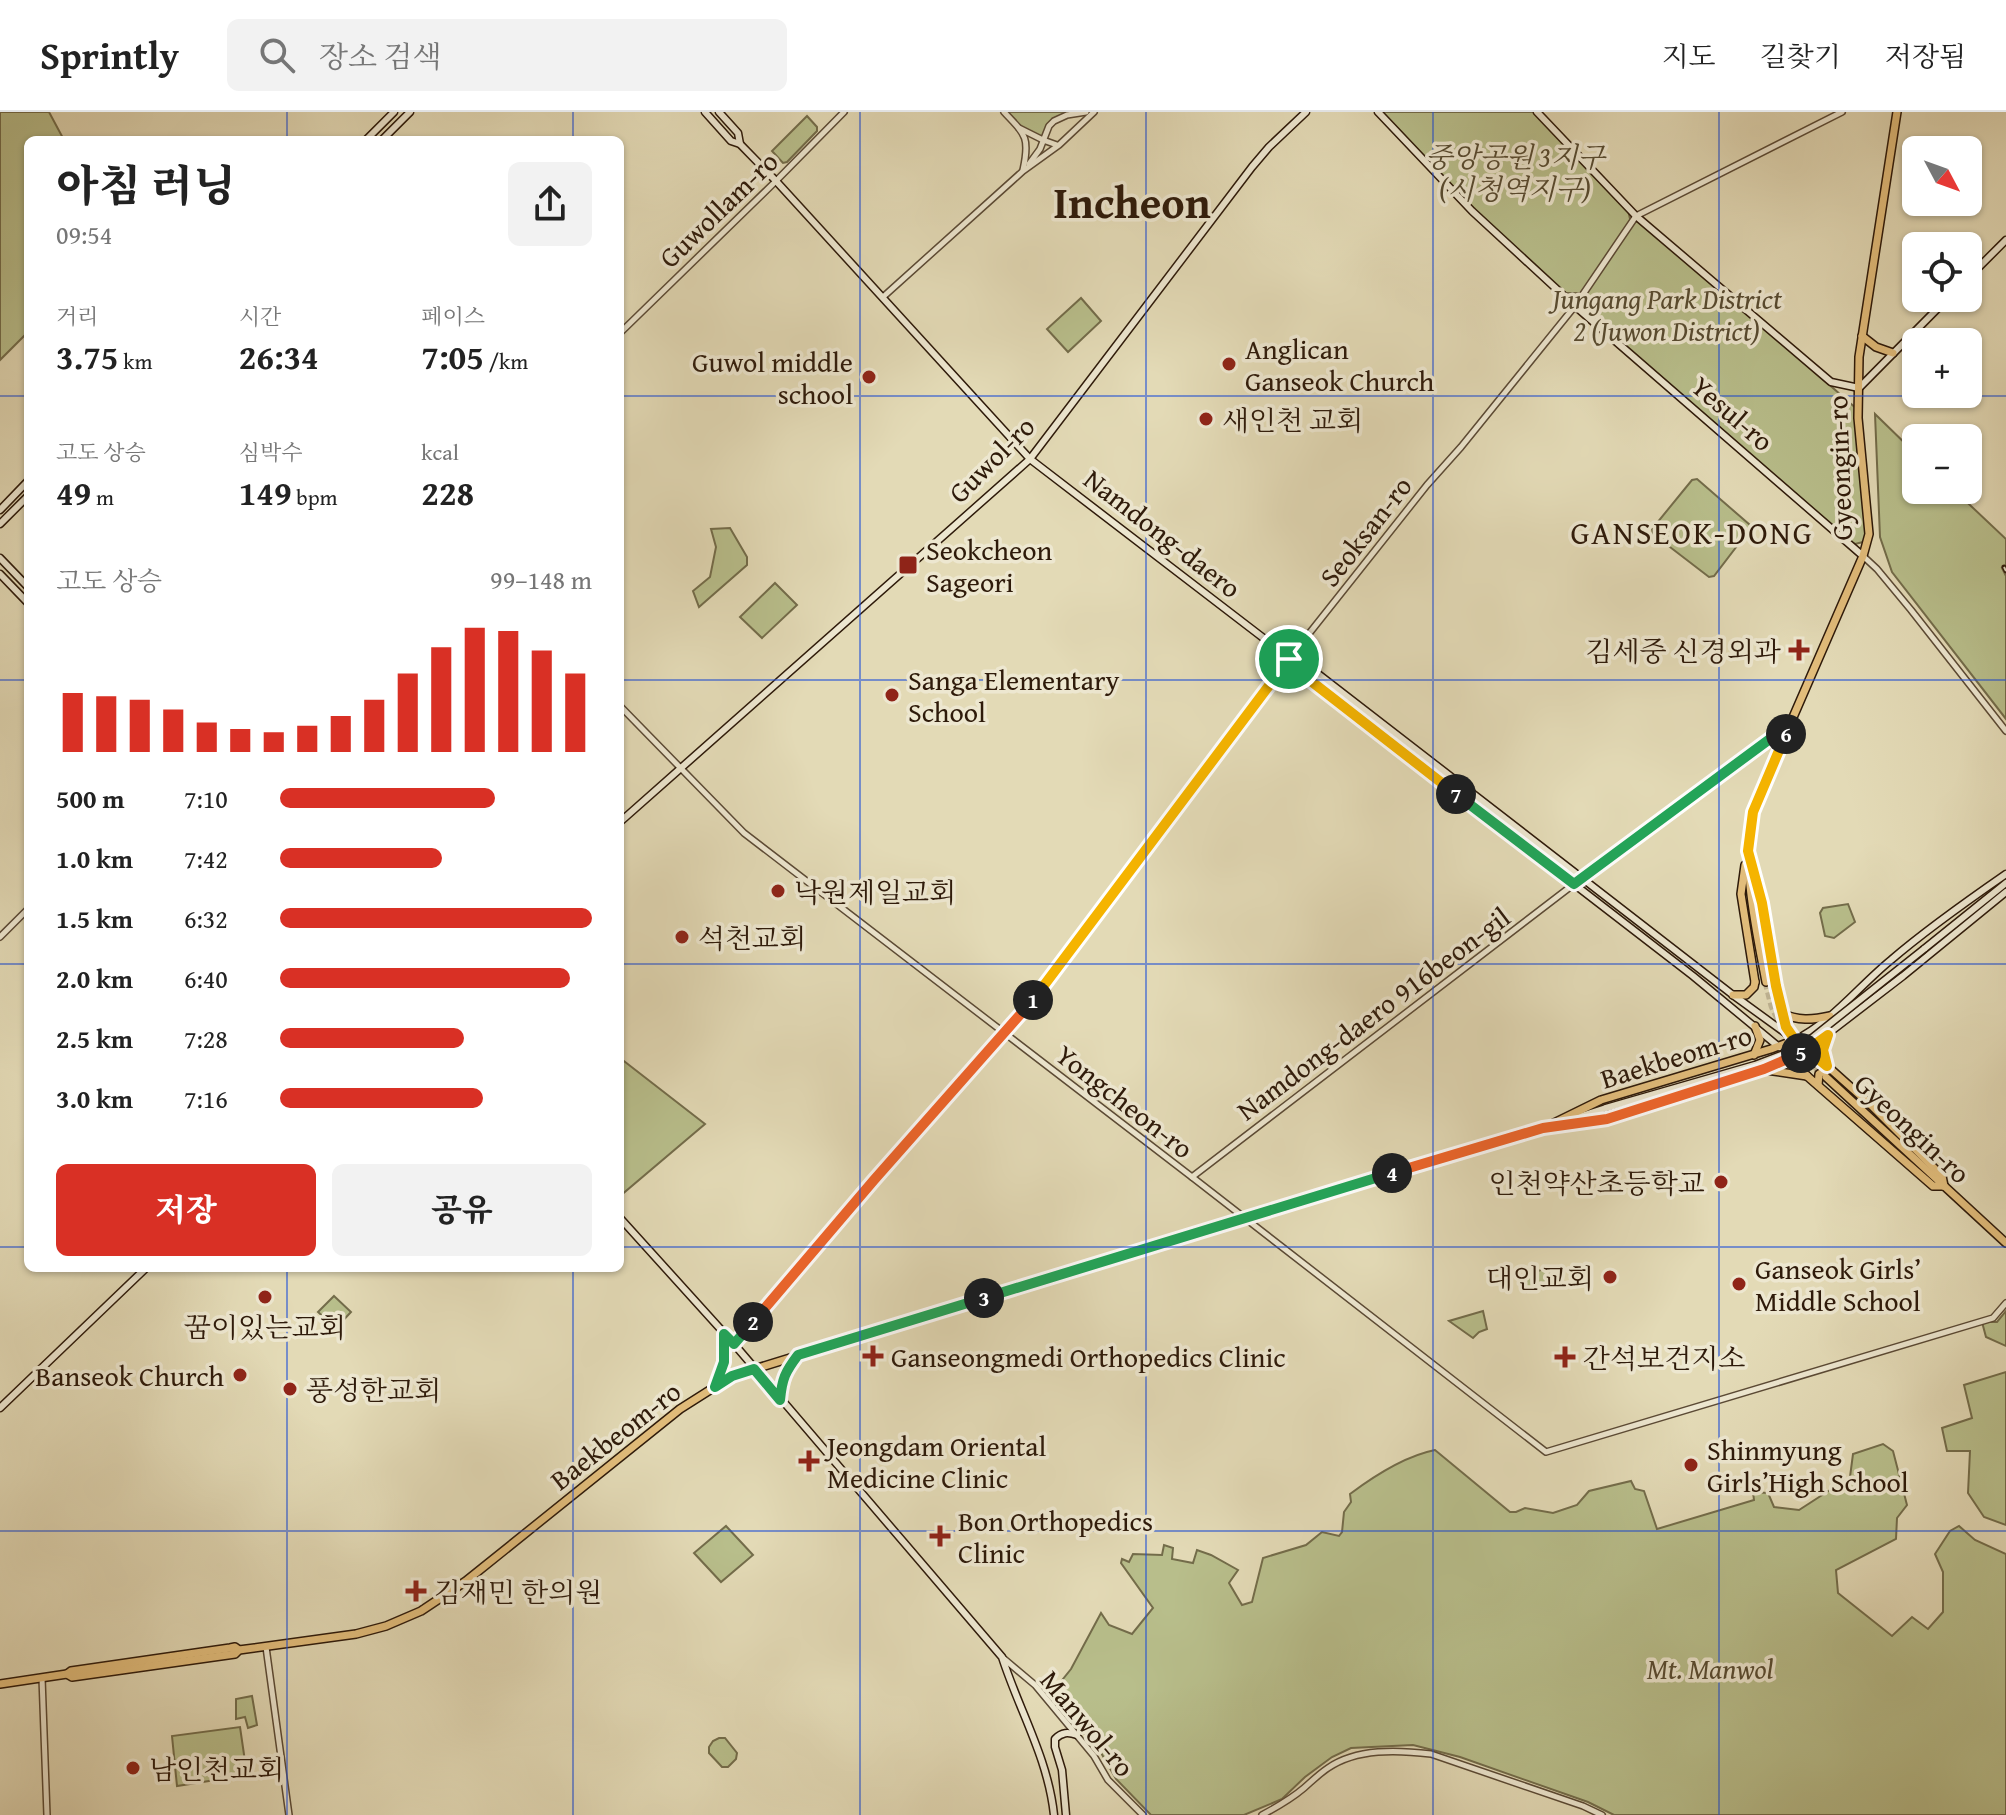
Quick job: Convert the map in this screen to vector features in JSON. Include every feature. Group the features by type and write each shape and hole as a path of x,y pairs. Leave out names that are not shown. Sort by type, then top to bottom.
{"main road":[{"path":"370,136 394,112"},
{"path":"386,136 410,112"},
{"name":"Namdong-daero","path":"705,112 731,141 740,144 776,181 1030,459 1289,659 1304,663 1578,881"},
{"name":"Namdong-daero","path":"719,112 738,133 740,144"},
{"name":"Guwol-ro","path":"624,818 1030,459 1252,167 1306,112"},
{"name":"Yesul-ro","path":"1378,112 1472,211 1575,306 1863,556"},
{"path":"1537,112 1636,216 1831,382 1859,388 1934,312"},
{"name":"Gyeongin-ro","path":"1755,982 1741,894 1753,812 1863,556 1869,534 1858,418 1859,357 1897,112"},
{"path":"1982,264 2006,240"},
{"path":"1862,336 1876,347 1893,353"},
{"path":"0,510 24,485"},
{"path":"0,524 24,500"},
{"path":"0,558 24,583"},
{"path":"0,574 24,599"},
{"name":"Gyeongin-ro","path":"1748,851 1752,904 1770,981 1786,1027 1795,1040"},
{"name":"Baekbeom-ro","path":"1543,1128 1601,1100 1779,1047 1808,1033 1893,958 2006,874"},
{"path":"1578,881 1808,1049 1873,1107 1942,1176 1944,1186 1933,1186 1807,1076 1755,1026 1578,881"},
{"name":"Baekbeom-ro","path":"0,1684 235,1654 239,1650 356,1634 386,1626 421,1611 466,1581 680,1409 732,1376 1784,1054 1812,1038 2006,883"},
{"name":"Baekbeom-ro","path":"1543,1128 1607,1119 1764,1069 1808,1049 2006,892"},
{"path":"1733,995 1750,992 1755,982 1762,987 1772,984 1770,981"},
{"path":"1781,1013 1802,1020 1830,1016"},
{"path":"1754,1055 1760,1040 1755,1026"},
{"path":"1828,1035 1823,1050 1828,1067"},
{"path":"1818,1085 1819,1074 1828,1067"},
{"path":"1764,1069 1807,1076"},
{"name":"Gyeongin-ro","path":"1826,1077 2006,1243"},
{"path":"624,1222 734,1344 1002,1657 1042,1757 1054,1815"},
{"path":"0,1408 142,1272"},
{"path":"715,1387 724,1362 724,1334"},
{"path":"780,1400 783,1378 798,1355"},
{"path":"1066,1815 1062,1770 1055,1739 1068,1732 1077,1735"}],"street":[{"name":"Guwollam-ro","path":"624,329 844,112"},
{"path":"1004,112 1018,127 1027,144 1023,171"},
{"path":"1023,171 1040,149 1054,121 1086,112"},
{"path":"883,297 1023,171 1059,145 1094,112"},
{"name":"Seoksan-ro","path":"734,1344 1032,1001 1289,659 1409,507 1575,306 1636,216 1842,112"},
{"path":"1075,114 1078,129"},
{"path":"1018,127 1059,145"},
{"name":"Yesul-ro","path":"1863,556 1911,610 2006,731"},
{"name":"Yongcheon-ro","path":"624,710 744,833 1546,1452 1993,1318 2006,1303"},
{"name":"Namdong-daero 916beon-gil","path":"1192,1177 1578,881 1790,724"},
{"path":"0,937 24,913"},
{"path":"266,1647 289,1815"},
{"name":"Manwol-ro","path":"1002,1657 1035,1685 1094,1756 1108,1780 1143,1815"},
{"path":"42,1678 47,1815"},
{"path":"1262,1815 1345,1759 1365,1754 1412,1752 1431,1754 1602,1815"}],"green space":[{"path":"0,112 49,112 62,136 24,136 24,336 0,360"},
{"path":"1004,112 1075,112 1054,121 1043,140 1018,127"},
{"name":"Jungang Park District 2 (Juwon District)","path":"1378,112 1537,112 1627,206 1631,223 1642,220 1858,410 1869,534 1863,542 1855,544 1844,539 1581,311 1582,293 1561,293 1481,219"},
{"path":"807,116 817,131 783,163 772,151"},
{"path":"1081,298 1101,321 1068,352 1047,329"},
{"path":"1875,414 1902,440 1902,504 1969,504 2006,539 2006,566 2002,568 2006,576 2006,719 1892,572 1880,537"},
{"path":"1697,479 1750,525 1714,576 1709,577 1653,534 1652,529 1692,480"},
{"path":"730,528 747,557 747,565 699,607 693,591 710,577 716,547 711,529"},
{"path":"775,583 797,605 762,638 740,617"},
{"path":"1848,904 1855,922 1834,938 1825,936 1820,913 1823,908"},
{"path":"624,1061 705,1124 624,1193"},
{"path":"1549,1267 1554,1284 1527,1292 1522,1277"},
{"path":"334,1296 351,1312 336,1328 318,1312"},
{"path":"1483,1311 1487,1329 1473,1338 1449,1321"},
{"path":"2006,1311 2006,1346 1986,1337 1982,1322 1997,1322"},
{"path":"2006,1372 2006,1525 1984,1517 1968,1493 1970,1451 1947,1451 1942,1428 1972,1418 1964,1385"},
{"name":"Mt. Manwol","path":"1883,1444 1893,1451 1907,1505 1897,1518 1896,1539 1836,1570 1838,1593 1892,1636 1912,1617 1928,1629 1943,1612 1943,1572 1935,1554 1950,1531 1959,1526 1975,1540 2006,1554 2006,1815 1614,1815 1588,1802 1460,1757 1413,1745 1351,1748 1332,1757 1282,1799 1244,1815 1151,1815 1116,1779 1100,1751 1060,1707 1055,1689 1071,1669 1101,1613 1109,1625 1132,1634 1153,1608 1121,1563 1122,1559 1129,1562 1133,1554 1162,1555 1164,1545 1173,1548 1172,1559 1193,1563 1197,1550 1238,1570 1229,1583 1242,1605 1252,1602 1263,1558 1306,1545 1322,1532 1339,1536 1344,1512 1351,1502 1350,1494 1390,1468 1424,1453 1435,1450 1510,1512 1525,1508 1553,1513 1577,1505 1589,1491 1631,1481 1635,1489 1644,1491 1657,1529 1754,1500 1753,1492 1768,1493 1774,1507 1799,1510 1850,1477 1853,1454"},
{"path":"726,1526 753,1555 721,1582 694,1553"},
{"path":"252,1696 257,1725 248,1728 245,1717 236,1719 236,1699"},
{"path":"240,1727 247,1775 177,1786 172,1736"},
{"path":"725,1738 737,1753 736,1759 728,1767 722,1767 709,1753 713,1741"}],"tunnel":[{"path":"1766,982 1772,1006 1784,1032"},
{"path":"1797,1049 1825,1076"}],"railway":[{"path":"2004,567 2006,571"}],"place":[{"name":"Anglican Ganseok Church","path":"1229,364"},
{"name":"Guwol middle school","path":"869,377"},
{"name":"새인천 교회","path":"1206,419"},
{"name":"Seokcheon Sageori","path":"908,565"},
{"name":"김세중 신경외과","path":"1799,650"},
{"name":"Sanga Elementary School","path":"892,695"},
{"name":"낙원제일교회","path":"778,891"},
{"name":"석천교회","path":"682,937"},
{"name":"인천약산초등학교","path":"1721,1182"},
{"name":"대인교회","path":"1610,1277"},
{"name":"Ganseok Girls’ Middle School","path":"1739,1284"},
{"name":"꿈이있는교회","path":"265,1297"},
{"name":"Ganseongmedi Orthopedics Clinic","path":"873,1356"},
{"name":"간석보건지소","path":"1565,1357"},
{"name":"Banseok Church","path":"240,1375"},
{"name":"풍성한교회","path":"290,1389"},
{"name":"Jeongdam Oriental Medicine Clinic","path":"809,1461"},
{"name":"Shinmyung Girls’High School","path":"1691,1465"},
{"name":"Bon Orthopedics Clinic","path":"940,1536"},
{"name":"김재민 한의원","path":"416,1591"},
{"name":"남인천교회","path":"133,1768"}],"district":[{"name":"Incheon","path":"1132,202"},
{"name":"GANSEOK-DONG","path":"1692,532"}],"route":[{"path":"1289,659 1032,1001 734,1344 724,1334 724,1362 715,1387 732,1376 754,1369 780,1400 782,1380 798,1355 1543,1128 1607,1119 1764,1069 1808,1049 1828,1035 1823,1050 1827,1066 1811,1051 1808,1049 1795,1040 1786,1027 1762,903 1748,851 1753,812 1790,724 1574,884 1298,671 1289,659"}],"park label":[{"name":"중앙공원 3지구 (시청역지구)","path":"1515,172"}]}
